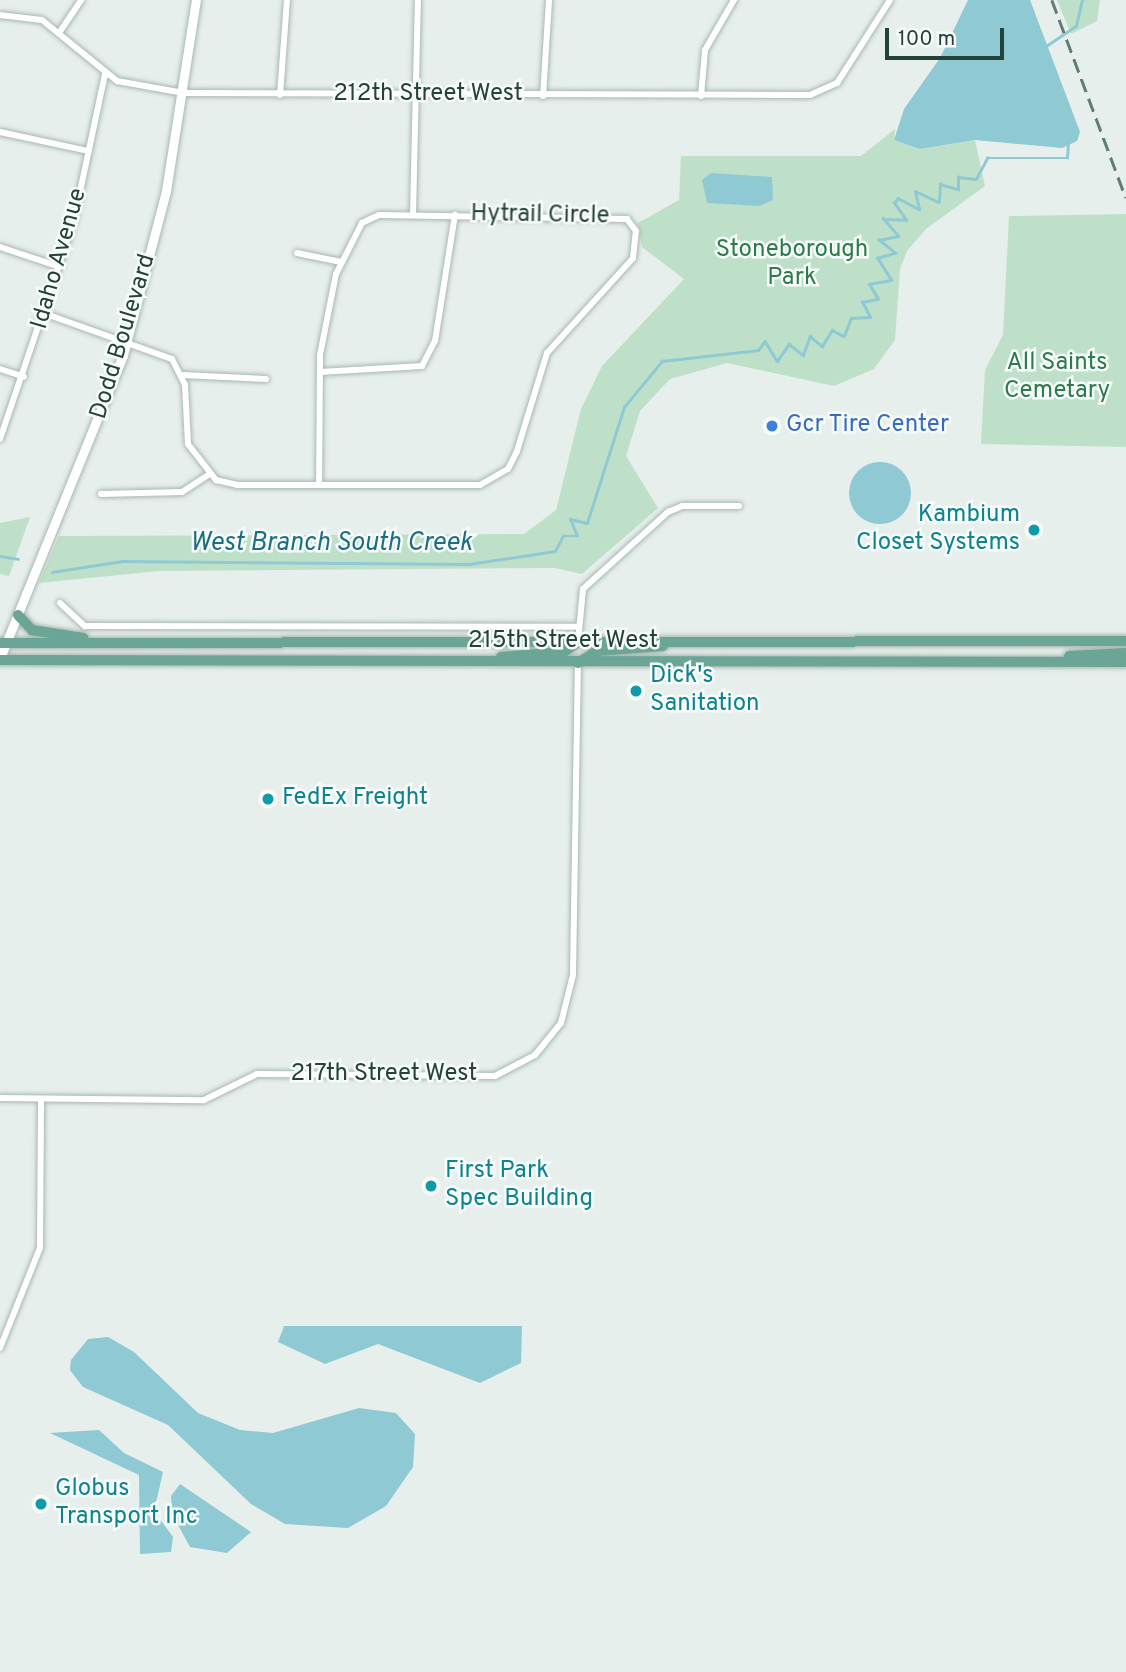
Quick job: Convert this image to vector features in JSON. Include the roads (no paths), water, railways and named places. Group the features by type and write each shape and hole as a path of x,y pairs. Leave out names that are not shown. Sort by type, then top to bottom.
{"main road":[{"name":"Dodd Boulevard","path":"0,659 3,643 18,615 114,386 184,93 196,0"},
{"path":"18,615 32,630 132,644"},
{"name":"215th Street West","path":"3,643 1126,641"},
{"path":"470,663 564,652 578,642"},
{"path":"578,663 597,652 684,642"},
{"path":"1027,663 1126,653"},
{"name":"215th Street West","path":"0,659 470,663 1126,662"}],"street":[{"path":"60,33 81,0"},
{"path":"280,95 287,0"},
{"path":"412,215 412,96 418,0"},
{"path":"543,96 549,0"},
{"path":"701,96 705,50 734,0"},
{"name":"212th Street West","path":"0,15 42,20 105,74 184,93 701,96 819,94 837,83 890,0"},
{"name":"Idaho Avenue","path":"0,439 46,314 60,267 105,74"},
{"path":"0,132 89,151"},
{"name":"Hytrail Circle","path":"210,474 237,485 319,485 480,485 495,480 517,451 547,353 633,258 638,245 627,219 614,215 379,215 362,223 341,262 320,372 319,485"},
{"path":"320,372 422,366 435,341 455,215"},
{"path":"0,247 60,267"},
{"path":"297,253 341,262"},
{"path":"46,314 161,352 183,375 188,444 210,474 182,492 101,494"},
{"path":"0,369 24,377"},
{"path":"183,375 266,379"},
{"path":"578,642 583,589 668,512 682,506 739,506"},
{"name":"215th Street West","path":"60,603 85,626 579,627"},
{"name":"217th Street West","path":"0,1098 204,1100 257,1074 495,1076 535,1055 561,1023 573,975 578,663"},
{"path":"0,1348 40,1248 41,1099"}],"water":[{"path":"968,0 1030,0 1080,132 1077,141 1062,148 975,140 920,149 894,140 904,109 940,58"},
{"path":"711,173 772,177 773,200 759,206 707,203 702,180"},
{"path":"880,462 892,464 902,471 909,481 909,505 902,515 892,522 880,524 868,522 858,515 851,505 849,493 851,481 858,471 868,464"},
{"path":"284,1326 522,1326 521,1363 480,1383 378,1344 325,1364 278,1342"},
{"path":"108,1337 134,1352 198,1413 240,1430 273,1433 359,1408 396,1413 415,1434 413,1467 386,1506 348,1528 285,1524 251,1504 168,1425 83,1387 70,1370 71,1360 88,1339"},
{"path":"99,1430 124,1453 163,1472 154,1511 173,1537 171,1552 140,1554 139,1475 50,1433"},
{"path":"180,1484 251,1532 227,1553 190,1547 172,1514 171,1496"}],"waterway":[{"name":"West Branch South Creek","path":"1046,46 1076,26 1082,0"},
{"name":"West Branch South Creek","path":"52,572 122,561 469,564 555,551 563,536 577,536 570,519 587,523 624,407 662,361 758,350 765,341 777,361 789,344 803,355 810,336 822,346 832,330 844,336 851,318 870,317 862,302 878,299 869,284 891,280 877,258 895,253 879,240 898,236 883,219 906,220 894,203 898,198 919,209 915,191 939,202 940,184 958,189 958,177 976,179 987,158 1067,158 1068,143"},
{"name":"West Branch South Creek","path":"0,556 18,559"}],"railway":[{"path":"1052,0 1126,198"}],"place":[{"name":"Gcr Tire Center","path":"772,426"},
{"name":"Kambium Closet Systems","path":"1034,530"},
{"name":"Dick's Sanitation","path":"636,691"},
{"name":"FedEx Freight","path":"268,799"},
{"name":"First Park Spec Building","path":"431,1186"},
{"name":"Globus Transport Inc","path":"41,1504"}],"park label":[{"name":"Stoneborough Park","path":"792,265"},
{"name":"All Saints Cemetary","path":"1057,378"}]}
